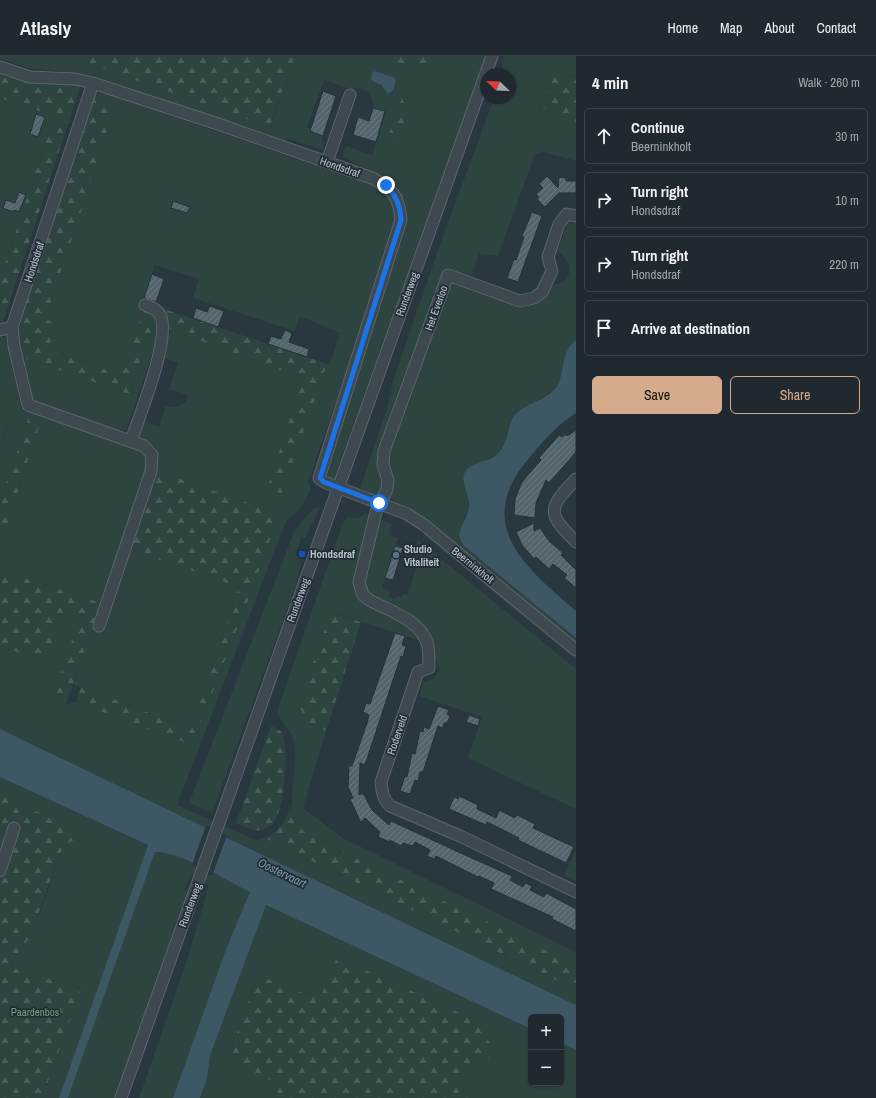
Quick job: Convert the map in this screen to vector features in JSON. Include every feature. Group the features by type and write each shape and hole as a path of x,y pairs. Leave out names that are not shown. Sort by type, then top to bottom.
{"street":[{"name":"Runderweg","path":"121,1098 492,56"},
{"name":"Hondsdraf","path":"0,67 30,77 75,79 93,83 372,178 386,185 396,195 400,208 401,220 323,461 320,478 324,482 337,488"},
{"name":"Hondsdraf","path":"93,83 12,327 14,346 28,405 144,446 152,455 151,471 99,626"},
{"path":"327,162 350,95"},
{"name":"Het Everloo","path":"379,503 387,489 388,480 383,465 384,451 448,275 520,301 534,298 542,292 552,271 548,257 559,224 567,214 576,216"},
{"path":"131,441 161,350 163,334 160,314 156,310 145,305"},
{"path":"0,330 12,327"},
{"path":"576,479 560,498 554,510 556,522 576,542"},
{"name":"Beerninkholt","path":"337,488 407,514 424,525 576,650"},
{"name":"Roderveld","path":"379,503 360,574 359,582 361,589 363,595 369,600 414,624 424,635 428,646 429,656 429,668 418,672 381,782 385,801 390,806 402,812 460,836 576,892"},
{"path":"0,871 14,828"}],"green space":[{"path":"0,56 67,56 271,126 295,56 381,56 430,75 439,56 486,56 482,68 480,68 480,73 332,484 326,480 323,468 396,257 406,226 407,214 405,203 396,186 342,156 346,146 372,155 386,112 375,109 369,92 356,87 353,90 324,80 307,127 323,133 324,150 286,138 285,141 92,75 28,68 0,59","holes":["375,71 395,78 392,92 388,94 371,76"]},
{"path":"67,56 295,56 270,127"},
{"path":"381,56 439,56 430,75"},
{"path":"504,56 576,56 576,78 556,70 540,107 576,122 576,161 544,152 535,154 498,256 479,254 468,285 533,302 543,299 551,285 564,281 567,277 569,267 567,261 557,251 568,223 576,223 576,340 569,346 561,378 553,390 515,415 505,443 497,454 476,465 464,477 469,507 460,530 464,546 576,638 576,645 452,543 364,493 361,486 387,408 394,378 438,250 492,104 516,104 516,68 502,68"},
{"path":"556,70 576,78 576,122 540,107"},
{"path":"0,71 81,84 5,316 0,325 0,279 54,116 0,98"},
{"path":"100,93 110,95 384,189 395,205 397,212 396,225 389,251 308,482 311,489 301,508 287,520 281,534 177,805 256,840 265,838 576,990 576,1005 0,729 0,646 41,660 65,609 81,614 66,704 76,702 192,744 249,598 278,514 128,549 239,587 191,729 73,684 100,603 0,570 0,547 40,423 28,419 0,502 0,448 8,425 0,422 0,336 5,338 22,410 114,441 147,443 137,434 140,420 159,427 166,406 173,407 183,404 187,399 188,395 169,389 178,363 162,357 171,330 304,378 267,489 327,364 330,364 340,333 300,316 295,331 193,298 199,279 155,265 145,299 146,302 121,375 48,349 56,324 44,319 115,109 91,97"},
{"path":"403,95 412,101 399,141 393,144 387,143 387,140"},
{"path":"91,97 115,109 45,319 56,324 48,349 121,375 146,302 156,318 129,394 21,357 15,332"},
{"path":"0,98 54,116 0,279"},
{"path":"164,309 327,364 282,494 267,489 303,378 171,330 164,320"},
{"path":"156,318 160,332 126,430 117,430 58,413 46,408 30,398 21,357 129,394"},
{"path":"28,419 40,423 0,547 0,502"},
{"path":"0,422 8,424 0,448"},
{"path":"155,470 279,514 249,598 192,745 76,702 81,687 191,729 239,587 128,549"},
{"path":"315,507 320,508 305,539 302,537 295,555 301,558 298,580 212,813 189,803 294,532"},
{"path":"366,513 392,524 389,535 398,538 382,588 391,591 389,597 396,599 397,596 402,597 403,594 408,595 420,554 413,551 418,540 576,669 576,809 468,758 482,717 419,696 423,683 435,678 440,670 432,655 412,626 421,641 332,612 313,693 308,723 326,731 303,808 343,838 576,952 576,965 308,835 299,826 294,814 292,802 295,763 293,738 277,711 343,522 348,517 359,518"},
{"path":"425,533 576,656 576,660 423,534"},
{"path":"0,570 101,603 66,704 52,699 81,614 65,609 49,657 41,660 0,646"},
{"path":"331,612 361,622 326,731 308,723 298,704 312,693 307,680"},
{"path":"271,726 276,728 283,735 286,753 285,778 281,803 275,821 262,830 256,830 236,823"},
{"path":"0,777 148,845 59,1098 42,1098 81,989 8,966 27,941 34,927 46,897 61,851 68,843 49,818 0,795"},
{"name":"Paardenbos","path":"0,795 30,808 50,819 68,831 76,839 68,843 61,851 30,937 8,966 81,989 42,1098 0,1098"},
{"path":"290,804 299,825 308,835 576,965 576,990 265,838 279,829 285,820"},
{"path":"576,850 576,881 564,875"},
{"path":"155,852 166,853 190,861 251,892 226,949 173,1098 139,1098 188,957 209,885 190,876 185,889 188,891 115,1098 68,1098"},
{"path":"266,905 528,1028 528,1086 564,1086 564,1044 576,1050 576,1098 470,1098 455,1081 321,996 294,991 278,983 256,981 228,1057 275,1082 277,1090 275,1098 200,1098 207,1079 210,1056"},
{"path":"337,957 473,1019 497,1053 455,1081 470,1098 275,1098 277,1090 275,1082 232,1062 228,1057 256,981 259,978 265,978 294,991 321,996"}],"water":[{"path":"375,71 395,78 394,88 390,93 388,94 381,85 371,80 372,73"},
{"path":"576,340 576,413 546,439 530,457 513,481 505,503 505,523 512,542 523,560 576,611 576,638 464,546 459,536 469,509 469,501 464,483 465,472 467,469 495,456 503,446 514,416 523,408 553,391 560,379 567,351"},
{"name":"Oostervaart","path":"0,729 576,1005 576,1050 564,1044 564,1014 528,1014 528,1028 266,905 210,1056 207,1079 200,1098 173,1098 226,949 250,892 190,861 166,853 155,852 68,1098 59,1098 148,845 0,777"}],"pier":[{"path":"206,825 227,835 212,876 192,865"}],"building":[{"path":"323,91 336,96 323,136 310,131"},
{"path":"373,108 385,111 376,142 353,135 358,117 369,121"},
{"path":"36,114 45,117 38,137 30,134"},
{"path":"547,176 558,188 559,177 566,178 566,181 576,181 576,193 559,193 545,207 537,199 539,197 536,194 543,188 539,184"},
{"path":"19,192 26,195 19,212 14,210 13,212 3,208 6,200 15,203"},
{"path":"173,201 190,207 187,213 171,208"},
{"path":"532,212 542,216 518,282 507,278 514,259 516,260 524,237 522,236"},
{"path":"152,274 164,279 156,302 144,298"},
{"path":"210,306 224,311 218,327 193,318 196,308 207,312"},
{"path":"285,330 292,333 289,342 309,349 307,357 268,344 271,336 281,339"},
{"path":"576,430 576,452 549,483 546,480 536,503 535,518 514,515 515,499 522,482 541,460 539,458 559,435 562,437 566,434 567,436"},
{"path":"534,523 534,531 540,528 549,541 563,553 561,555 576,570 576,588 564,578 567,575 553,564 549,569 536,557 534,559 522,545 516,532"},
{"path":"395,546 403,548 393,580 385,578"},
{"path":"395,633 405,636 402,645 406,646 403,657 401,656 365,765 360,763 359,795 363,793 372,810 389,825 391,821 512,876 510,880 523,887 525,883 532,886 530,890 544,897 546,893 576,909 576,931 552,919 553,917 491,889 494,883 479,876 478,877 436,856 434,859 427,856 430,850 415,842 413,846 403,843 401,846 390,840 390,842 378,837 380,832 365,818 361,823 350,799 353,798 348,787 349,766 352,766 367,723 369,715 363,712 366,703 370,704"},
{"path":"438,706 449,710 447,714 450,716 447,723 444,723 443,728 438,726 423,772 420,772 418,781 415,780 410,794 400,791 405,776 407,777 412,753 415,754 420,731 423,732 424,727 429,729"},
{"path":"469,715 480,719 478,726 466,722"},
{"path":"459,796 478,805 477,809 496,818 499,810 515,818 517,815 535,824 533,828 574,847 566,863 518,840 519,838 487,822 486,825 449,809 454,797 458,799"}],"place":[{"name":"Hondsdraf","path":"302,554"},
{"name":"Studio Vitaliteit","path":"396,555"}],"route":[{"path":"379,503 324,482 320,478 323,461 401,220 400,208 396,195 386,185"}]}
